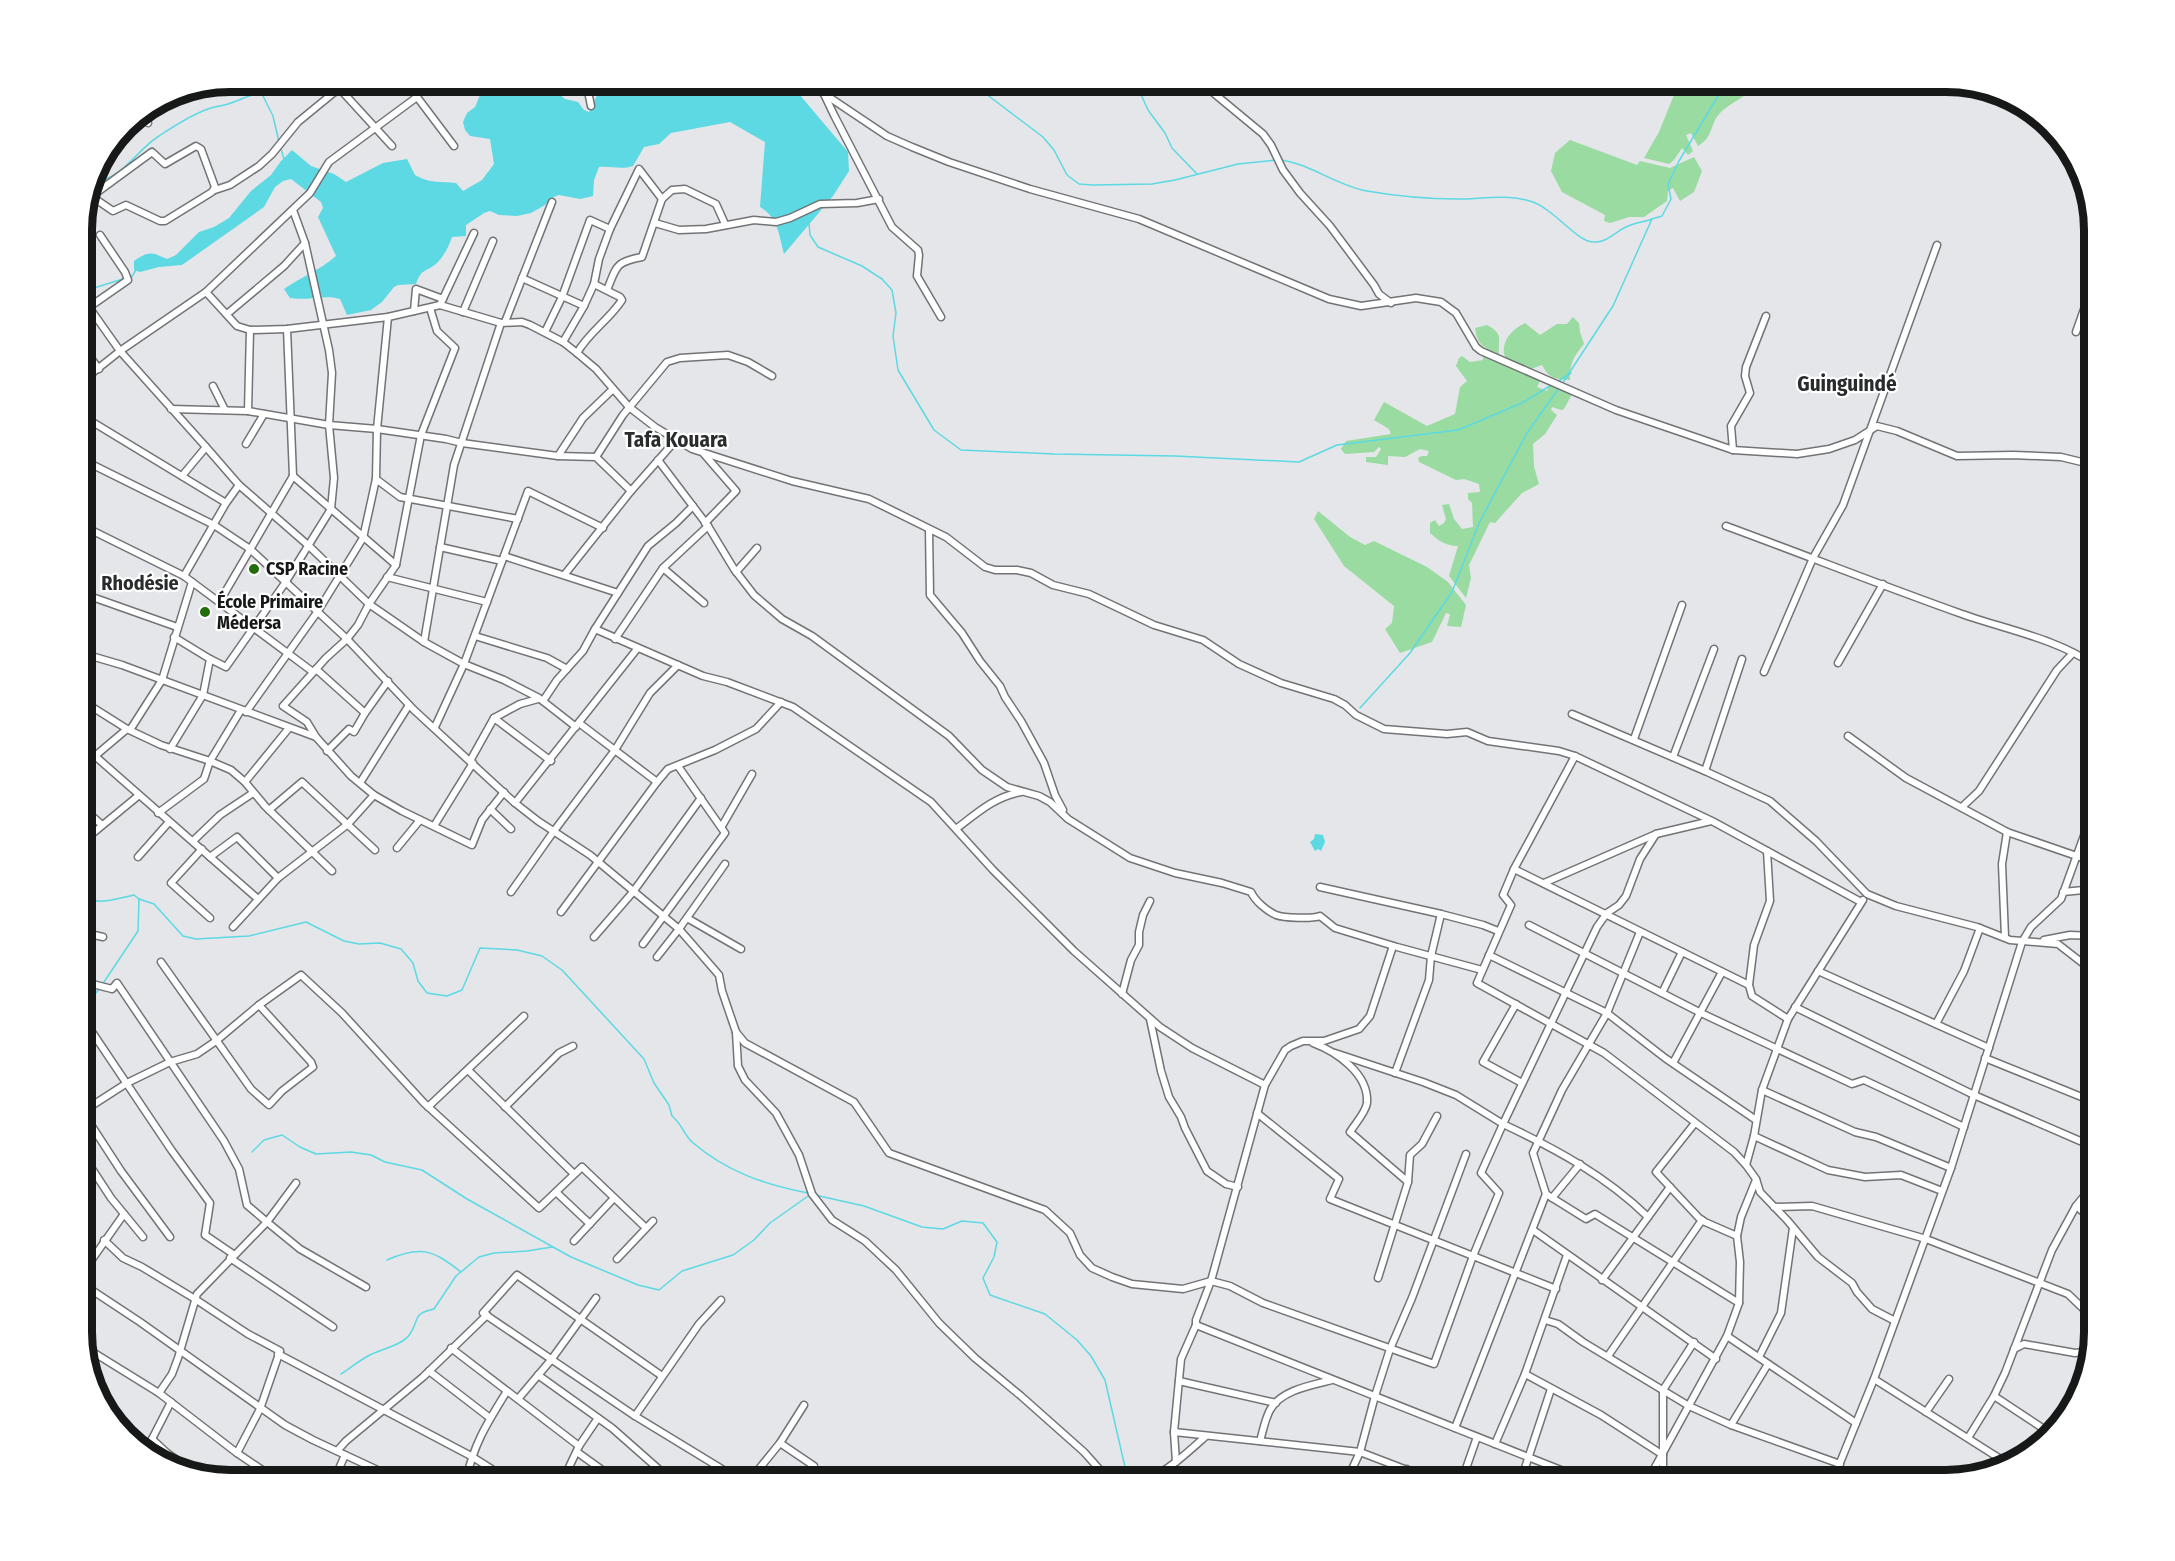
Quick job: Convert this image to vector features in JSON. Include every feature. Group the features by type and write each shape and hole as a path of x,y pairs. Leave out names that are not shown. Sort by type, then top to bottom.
{"street":[{"path":"95,198 113,211 126,205 160,221 165,221 259,166 298,122 335,92"},
{"path":"339,92 392,146"},
{"path":"413,92 454,146"},
{"path":"588,92 591,106"},
{"path":"821,92 886,136 949,162 1048,195 1139,219 1329,299 1361,306 1416,298 1441,302 1456,313 1476,347 1481,351 1616,410 1733,450 1797,454 1829,449 1855,440 1877,426 1957,456 2061,457 2084,463"},
{"path":"1212,92 1263,134 1283,170 1300,193 1330,226 1379,294 1391,303"},
{"path":"824,94 892,227 918,250 917,276 941,317"},
{"path":"92,374 120,351 206,292 293,210 318,183 329,162 417,97"},
{"path":"145,120 148,123"},
{"path":"97,190 152,152 165,164 196,146 201,149 215,190"},
{"path":"563,342 594,284 599,259 610,229 639,169 662,199"},
{"path":"607,290 618,265 642,257 662,199 672,190 685,189 716,204 725,224"},
{"path":"655,223 679,230 706,229 754,220 776,222 820,204 857,203 879,199"},
{"path":"424,642 453,465 503,323 552,202"},
{"path":"174,637 226,667 285,583 331,509 334,478 329,425 332,373 305,243 293,210"},
{"path":"545,332 562,297 590,220 610,229"},
{"path":"206,292 237,326 250,330 287,329 388,317 430,308 441,302 474,233"},
{"path":"100,235 128,280 92,306 93,314 120,351 239,485 309,546 369,604 424,642 464,664 504,680 541,700 615,750 657,782"},
{"path":"463,312 493,241"},
{"path":"227,315 284,266 305,243"},
{"path":"1764,672 1814,558 1843,505 1937,245"},
{"path":"522,278 584,306"},
{"path":"577,353 587,337 600,326 622,300 594,284"},
{"path":"414,311 416,289 463,312 503,323 522,322 563,342 596,369 629,407 676,441 704,453 792,481 869,499 959,545 986,567 994,570 1017,570 1031,573 1056,587 1089,594 1154,625 1203,640 1245,667 1281,682 1334,699 1345,705 1356,716 1384,729 1448,734 1467,732 1488,741 1559,751 1575,756 1712,821 1861,902"},
{"path":"430,308 437,331 454,348 421,435 396,565 347,639 314,670 283,706 308,722 316,737 327,750 374,795 472,845 482,820 504,792"},
{"path":"2076,332 2084,309"},
{"path":"1733,450 1731,426 1750,393 1745,376 1746,367 1766,316"},
{"path":"158,813 204,779 210,761 318,611 363,538 376,479 377,429 388,317"},
{"path":"220,601 293,476 287,329"},
{"path":"248,411 250,330"},
{"path":"596,458 629,407 663,366 680,358 728,355 748,362 772,375"},
{"path":"92,360 99,369"},
{"path":"213,386 225,410"},
{"path":"558,456 583,418 613,389"},
{"path":"171,409 248,411 329,425 377,429 558,456 596,458 631,491"},
{"path":"246,444 264,414"},
{"path":"92,422 226,503"},
{"path":"565,574 631,491 676,441"},
{"path":"182,476 206,447"},
{"path":"615,639 663,568 736,491 704,453"},
{"path":"658,460 706,524 736,572 754,595 782,619 812,636 949,736 982,770 1007,787 1024,791 1050,802 1068,819 1130,858 1175,873 1251,892 1254,898 1277,915 1312,919 1320,916 1335,928 1482,970"},
{"path":"92,464 214,525 250,549 347,639 409,705 516,803 590,855 679,929 719,975 736,1032 738,1066 745,1080 776,1113 799,1155 812,1194 832,1220 866,1241 896,1270 939,1323 975,1358 1076,1445 1100,1470"},
{"path":"293,476 396,565"},
{"path":"376,479 400,497 518,519"},
{"path":"184,576 226,503 239,485"},
{"path":"435,727 464,664 528,491 603,528"},
{"path":"434,826 472,762 494,718 520,704 541,700 583,651 648,546 676,524 693,506"},
{"path":"1726,526 2073,653 2084,659"},
{"path":"929,529 930,595 962,633 1000,686 1044,763 1055,795 1068,819"},
{"path":"92,530 184,576 220,601 286,654 314,670 365,712"},
{"path":"440,547 565,574 618,593"},
{"path":"736,572 758,548"},
{"path":"663,568 704,603"},
{"path":"387,577 487,602"},
{"path":"92,758 129,730 162,680 192,582"},
{"path":"1838,663 1883,584"},
{"path":"92,597 177,627"},
{"path":"1634,740 1682,605"},
{"path":"595,629 702,676 727,682 793,707 931,802 993,870 1074,951 1150,1018 1192,1048 1265,1084"},
{"path":"475,636 547,658 567,669"},
{"path":"516,803 637,649"},
{"path":"1673,757 1714,649"},
{"path":"1962,807 1979,791 2057,669 2073,653"},
{"path":"92,657 316,737"},
{"path":"170,749 202,695 210,659"},
{"path":"1705,771 1742,659"},
{"path":"511,892 615,750 650,693 678,665"},
{"path":"327,750 349,729 354,732 365,712 388,681"},
{"path":"561,912 668,769 715,750 756,729 781,702"},
{"path":"360,783 409,705"},
{"path":"92,707 129,730 170,749 231,770 332,871"},
{"path":"1572,714 1770,801 1816,841 1867,894 1896,906 1980,928 2022,942 2070,935 2084,936"},
{"path":"494,718 551,761"},
{"path":"245,782 289,728"},
{"path":"1848,736 1906,778 2007,832 2084,858"},
{"path":"92,754 258,899"},
{"path":"1575,756 1514,869 1503,895 1511,904 1478,982 1604,1053 1734,1152 1756,1179 1760,1192 1818,1257 1852,1283 1872,1309 1895,1321"},
{"path":"643,945 725,835 722,826 678,766"},
{"path":"722,826 752,774"},
{"path":"269,810 302,782 375,850"},
{"path":"956,829 990,802 1007,794 1024,791"},
{"path":"193,841 220,814 253,793"},
{"path":"234,927 278,878 348,824 374,795"},
{"path":"92,833 138,796"},
{"path":"594,937 633,892 701,798"},
{"path":"490,809 511,829"},
{"path":"92,816 102,825"},
{"path":"397,848 420,820"},
{"path":"1544,883 1656,834 1712,821"},
{"path":"138,857 169,822"},
{"path":"2005,938 2002,864 2007,832"},
{"path":"736,1032 745,1043 854,1102 889,1153 1045,1210 1070,1233 1080,1255 1092,1268 1132,1284 1183,1288 1211,1281 1230,1286 1263,1303 1434,1364 1473,1256 1499,1193 1481,1173 1597,927 1607,913 1619,905 1626,896 1640,859 1656,834"},
{"path":"1837,1470 1874,1379 1951,1168 2022,942 2031,927 2061,899 2084,835"},
{"path":"210,857 237,837 278,878"},
{"path":"202,849 171,883 210,918"},
{"path":"1767,851 1770,901 1754,945 1749,985 1752,996 1788,1019"},
{"path":"657,957 726,864"},
{"path":"1514,869 1749,985"},
{"path":"1320,887 1441,914 1498,931"},
{"path":"2063,892 2084,890"},
{"path":"1746,1165 1762,1090 1788,1019 1867,894"},
{"path":"1122,994 1131,960 1138,945 1143,915 1150,901"},
{"path":"1395,1073 1429,980 1431,956 1441,914"},
{"path":"687,918 741,949"},
{"path":"1529,925 1701,1013 1852,1084 1864,1080 1964,1127"},
{"path":"1936,1024 1964,971 1980,928"},
{"path":"1640,932 1607,1013 1562,1090 1533,1153 1549,1196 1586,1219 1595,1214 1739,1304"},
{"path":"92,934 103,937"},
{"path":"2036,941 2058,944 2084,964"},
{"path":"1176,1462 1174,1432 1181,1359 1211,1281 1265,1084 1285,1050 1297,1042 1324,1041 1359,1029 1370,1016 1393,946"},
{"path":"1662,993 1682,952"},
{"path":"1489,955 1607,1013 1673,1063 1756,1120"},
{"path":"161,962 251,1089 268,1105 282,1091 311,1070 311,1062 259,1005"},
{"path":"1818,971 1989,1048"},
{"path":"1673,1063 1722,972"},
{"path":"92,1105 127,1083 170,1062 197,1054 301,975 342,1013 428,1107 539,1208 582,1167 646,1228"},
{"path":"92,984 112,989 117,983 224,1142 239,1169 247,1205 300,1249 366,1287"},
{"path":"1516,1004 1484,1062 1522,1083"},
{"path":"1795,1007 1974,1095 2084,1143"},
{"path":"428,1107 524,1016"},
{"path":"1150,1018 1161,1071 1169,1096 1207,1171 1226,1184 1238,1187"},
{"path":"92,1032 172,1151 210,1203 205,1235 333,1327"},
{"path":"1307,1041 1456,1095 1503,1124 1538,1140 1580,1164 1615,1187 1648,1217"},
{"path":"505,1107 559,1053 573,1046"},
{"path":"1335,1053 1349,1064 1365,1086 1367,1105 1350,1132 1408,1182"},
{"path":"1985,1058 2084,1098"},
{"path":"468,1070 574,1174"},
{"path":"1762,1090 1855,1132 1876,1137 1951,1168"},
{"path":"1257,1113 1339,1179 1330,1199 1556,1289"},
{"path":"1378,1278 1408,1182 1410,1155 1422,1144 1437,1116"},
{"path":"1695,1123 1656,1172 1702,1221 1737,1236"},
{"path":"92,1132 170,1237"},
{"path":"1754,1136 1828,1170 1865,1177 1901,1175 1942,1191"},
{"path":"1352,1470 1360,1452 1390,1349 1412,1298 1466,1154"},
{"path":"1455,1428 1533,1230 1549,1196 1580,1164"},
{"path":"92,1168 143,1238"},
{"path":"1653,1470 1716,1359 1739,1304 1740,1262 1737,1236 1741,1216 1756,1179"},
{"path":"159,1393 172,1374 181,1351 195,1299 206,1283 267,1222 296,1184"},
{"path":"1602,1280 1670,1187"},
{"path":"556,1192 590,1224"},
{"path":"1968,1438 1994,1396 2052,1250 2076,1206 2084,1196"},
{"path":"574,1241 614,1198"},
{"path":"1774,1207 1812,1206 1926,1239 2068,1294 2084,1309"},
{"path":"2076,1206 2084,1213"},
{"path":"92,1258 124,1214"},
{"path":"618,1259 653,1221"},
{"path":"1608,1356 1702,1221"},
{"path":"1759,1358 1781,1313 1793,1228"},
{"path":"1533,1230 1716,1359"},
{"path":"104,1240 123,1257 142,1266 226,1321 280,1350 260,1409 237,1453"},
{"path":"1495,1444 1525,1374 1567,1255"},
{"path":"662,1376 517,1275 483,1313 635,1416 724,1470"},
{"path":"92,1290 181,1351 260,1409 303,1435 377,1470"},
{"path":"518,1399 551,1360 596,1298"},
{"path":"635,1416 699,1324 721,1300"},
{"path":"337,1451 429,1371 487,1315"},
{"path":"1545,1320 1558,1324 1689,1406 1731,1425 1840,1464"},
{"path":"1196,1325 1560,1470"},
{"path":"1727,1336 1856,1423"},
{"path":"1663,1470 1663,1390 1694,1342"},
{"path":"2014,1349 2024,1344 2082,1352"},
{"path":"451,1348 518,1399 604,1470"},
{"path":"93,1352 159,1393 262,1470"},
{"path":"278,1354 471,1456 493,1470"},
{"path":"1731,1425 1768,1364"},
{"path":"429,1371 490,1418"},
{"path":"1525,1374 1601,1415 1663,1455"},
{"path":"538,1375 598,1418 659,1470"},
{"path":"1874,1379 1998,1458"},
{"path":"1926,1412 1949,1379"},
{"path":"1260,1441 1270,1409 1278,1399 1289,1393 1334,1380"},
{"path":"1179,1381 1276,1402"},
{"path":"1524,1470 1551,1389"},
{"path":"468,1470 471,1456 507,1391"},
{"path":"1994,1396 2044,1428"},
{"path":"149,1444 171,1402"},
{"path":"758,1470 780,1443 804,1405"},
{"path":"568,1470 598,1418"},
{"path":"1174,1432 1360,1452 1407,1469"},
{"path":"1165,1470 1206,1436"},
{"path":"1465,1470 1477,1437"},
{"path":"152,1439 172,1457"},
{"path":"780,1443 814,1466"},
{"path":"338,1470 345,1455"}],"green space":[{"path":"1677,92 1748,92 1725,108 1715,120 1707,138 1698,146 1691,133 1686,135 1693,151 1688,155 1682,148 1669,164 1644,158 1659,132"},
{"path":"1570,140 1637,165 1640,161 1670,168 1694,157 1702,171 1694,192 1680,201 1673,188 1668,191 1667,201 1644,217 1629,217 1610,223 1604,221 1605,215 1562,192 1551,171 1555,153"},
{"path":"1573,317 1579,323 1584,344 1573,360 1570,380 1550,376 1542,365 1531,369 1506,358 1504,349 1507,339 1521,325 1525,323 1540,335 1557,324 1567,324"},
{"path":"1487,325 1498,334 1499,354 1486,348 1478,339 1475,328"},
{"path":"1483,355 1541,379 1537,387 1547,391 1550,383 1572,394 1564,409 1552,407 1551,410 1557,415 1545,434 1533,444 1534,467 1539,484 1522,493 1495,523 1490,522 1469,565 1471,578 1466,598 1449,576 1458,546 1446,544 1433,536 1430,533 1430,523 1435,520 1439,526 1444,523 1446,519 1442,505 1449,504 1454,519 1462,529 1473,527 1472,503 1468,499 1468,493 1480,492 1479,484 1464,479 1456,480 1419,462 1418,458 1427,456 1429,451 1420,449 1405,457 1388,456 1388,465 1366,462 1366,457 1376,457 1381,449 1379,447 1374,452 1345,454 1341,449 1346,441 1391,434 1389,429 1374,420 1384,402 1427,426 1455,414 1460,387 1467,381 1456,366 1459,358 1462,356 1470,362 1483,360"},
{"path":"1318,511 1350,537 1365,545 1374,541 1427,567 1448,582 1466,605 1461,627 1447,626 1450,614 1446,613 1432,642 1400,653 1385,629 1392,623 1394,606 1344,566 1314,519"}],"water":[{"path":"481,92 557,92 565,99 578,102 584,110 589,112 599,92 797,92 848,152 849,171 833,196 784,254 774,221 760,207 765,142 730,122 671,133 659,144 644,147 633,166 599,167 594,180 593,196 580,199 559,195 551,198 545,205 531,213 517,216 499,215 490,211 484,213 466,225 466,236 452,237 442,257 422,273 416,284 398,285 371,310 347,315 340,299 290,298 284,289 336,256 318,217 323,208 321,202 291,179 275,187 264,207 182,265 159,267 140,272 134,270 134,261 139,258 147,254 167,259 176,255 199,232 214,227 229,218 251,191 271,175 292,150 311,166 334,174 346,182 383,163 407,159 415,175 431,181 456,183 463,191 482,180 494,164 490,139 470,136 465,130 463,122 467,113 475,107"},
{"path":"1315,834 1323,835 1325,842 1321,851 1318,849 1315,851 1310,842 1314,839"}],"waterway":[{"path":"984,92 1043,137 1054,150 1067,175 1079,184 1152,184 1238,164 1276,160"},
{"path":"1140,92 1148,110 1165,133 1172,148 1197,174"},
{"path":"1562,384 1613,306 1652,219 1662,216 1671,199 1668,184 1679,161 1720,92"},
{"path":"100,181 120,171 150,142 171,128 208,109 254,95 262,94 273,116 279,142"},
{"path":"280,146 284,159"},
{"path":"1281,160 1292,162 1345,185 1367,191 1423,198 1503,197 1530,201 1548,210 1587,241 1598,242 1629,226 1652,219"},
{"path":"809,223 810,235 818,247 862,266 882,279 892,290 896,313 893,336 898,370 934,430 961,450 1299,462 1337,445 1458,430 1522,403 1553,384"},
{"path":"131,278 136,270"},
{"path":"92,289 126,278"},
{"path":"1557,382 1571,373"},
{"path":"1360,708 1410,653 1452,592 1480,521 1527,433 1559,388"},
{"path":"92,900 114,900 134,895 154,904 183,936 196,939 249,936 306,922 344,941 359,944 380,943 401,949 413,963 418,981 427,993 447,996 462,990 480,948 517,950 542,956 562,970 644,1059 654,1083 669,1105 672,1116 692,1142 732,1169 761,1181 808,1193"},
{"path":"102,985 138,931 139,899"},
{"path":"92,998 99,989"},
{"path":"252,1152 264,1140 282,1135 316,1154 351,1152 371,1155 385,1162 422,1170 467,1199 571,1257 638,1285 659,1290 682,1271 733,1255 754,1240 770,1223 811,1194"},
{"path":"815,1195 864,1206 922,1227 943,1229 962,1221 983,1223 997,1242 994,1257 983,1278 990,1295 1045,1314 1077,1340 1091,1356 1105,1380 1126,1470"},
{"path":"341,1374 368,1356 406,1338 419,1315 434,1309 456,1276 479,1257 494,1253 552,1247"},
{"path":"387,1260 409,1252 426,1252 442,1259 461,1272"}],"place":[{"name":"CSP Racine","path":"254,569"},
{"name":"École Primaire Médersa","path":"205,612"}],"district":[{"name":"Guinguindé","path":"1847,384"},
{"name":"Tafa Kouara","path":"676,440"},
{"name":"Rhodésie","path":"140,583"}]}
